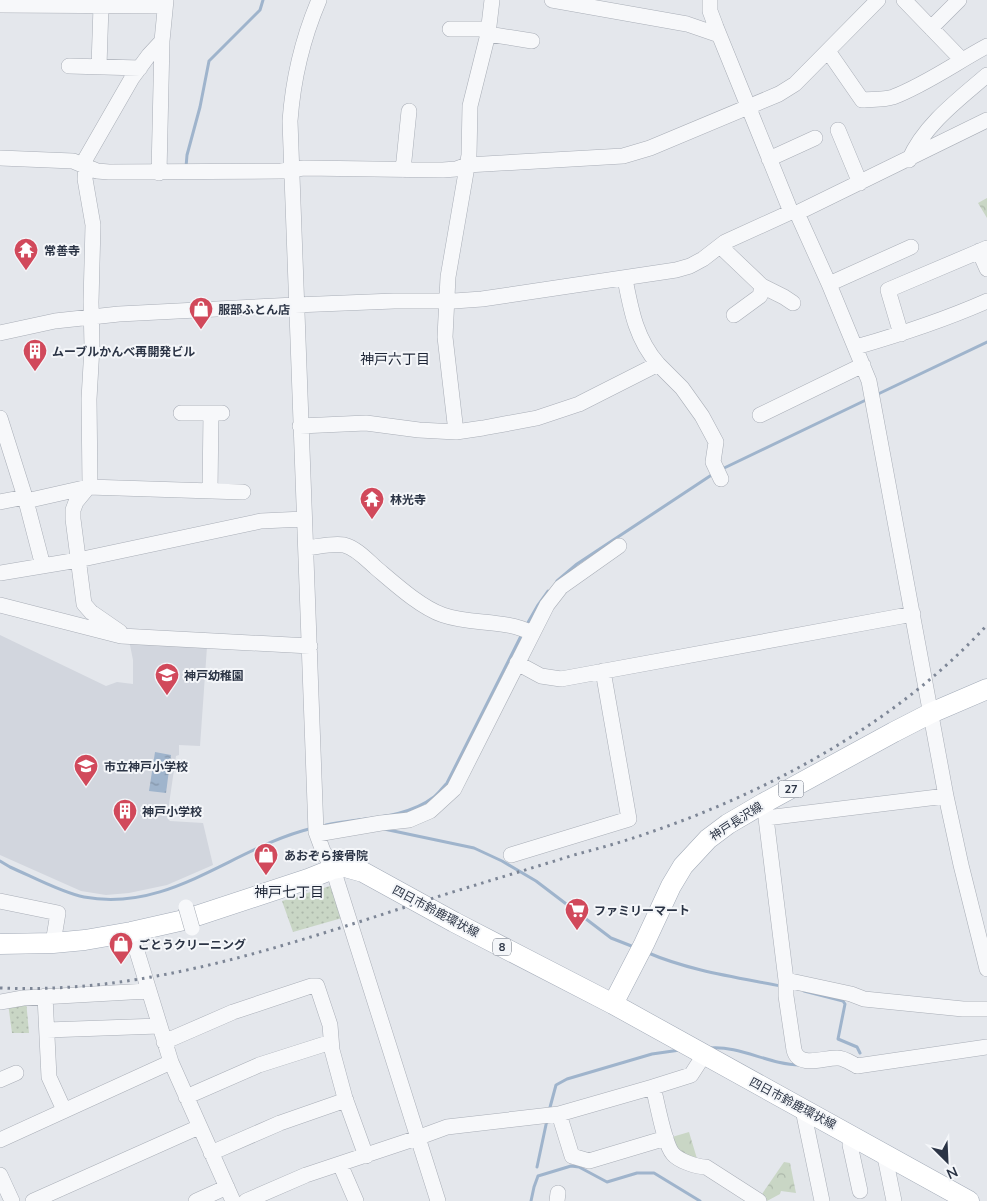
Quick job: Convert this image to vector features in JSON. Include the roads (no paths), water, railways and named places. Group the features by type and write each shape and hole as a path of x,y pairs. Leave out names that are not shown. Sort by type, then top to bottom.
{"main road":[{"name":"神戸長沢線","path":"613,1004 672,886 688,859 708,839 728,824 765,811 931,713 987,689"},
{"name":"四日市鈴鹿環状線","path":"0,944 53,943 131,932 184,920 333,869 345,867 363,872 454,922 676,1037 704,1055 884,1152 969,1201"}],"street":[{"path":"318,0 307,28 296,69 290,121 295,304 316,833 333,869 438,1201"},
{"path":"456,432 445,337 448,277 469,155 470,106 488,31 492,0"},
{"path":"552,0 687,24 719,34"},
{"path":"710,0 710,11 747,107 794,213 829,284 856,347 871,389 946,796 987,970"},
{"path":"0,158 73,161 97,171 159,173 291,170 304,168 456,169 467,165 623,156 650,148 779,94 795,84 878,0"},
{"path":"904,0 961,59"},
{"path":"931,28 959,0"},
{"path":"0,5 66,3 101,6 131,3 165,3 162,41 159,173"},
{"path":"100,66 101,6"},
{"path":"450,29 488,31 532,41"},
{"path":"121,636 120,632 91,612 84,604 73,510 76,502 90,485 89,399 92,347 93,226 85,179 86,158 140,68 162,41"},
{"path":"828,51 862,100 892,97 949,69 961,59 987,46"},
{"path":"69,66 140,68"},
{"path":"909,160 915,146 926,130 987,75"},
{"path":"404,170 408,111"},
{"path":"0,333 55,321 91,317 295,304 482,299 666,272 690,266 725,242 860,183 987,120"},
{"path":"838,130 860,183"},
{"path":"769,159 816,138"},
{"path":"720,246 762,286 793,302"},
{"path":"829,284 911,246"},
{"path":"901,334 888,290 983,250 987,269"},
{"path":"625,278 634,324 648,353 682,388 702,416 716,442 713,462 721,479"},
{"path":"734,315 760,296 762,286"},
{"path":"856,347 956,315 987,301"},
{"path":"300,426 366,423 419,430 456,432 537,418 570,407 658,364"},
{"path":"760,415 863,365"},
{"path":"181,413 217,413 210,490"},
{"path":"0,418 43,566"},
{"path":"0,502 88,487 243,492"},
{"path":"0,573 78,560 261,522 304,519"},
{"path":"306,548 336,545 349,547 430,609 443,615 527,630"},
{"path":"316,833 409,820 430,811 454,789 517,663 527,630 561,587 618,546"},
{"path":"0,605 121,636 310,646"},
{"path":"517,663 541,676 561,679 913,614"},
{"path":"511,855 629,819 602,671"},
{"path":"946,796 765,811 795,1055 804,1060 840,1058 857,1066 987,1047"},
{"path":"0,901 58,913 53,943"},
{"path":"186,907 192,928"},
{"path":"131,932 170,1062 233,1201"},
{"path":"786,985 851,994 864,999 963,1009 987,1008"},
{"path":"164,1042 233,1012 311,986 317,986 330,1025 331,1042 346,1100 366,1156"},
{"path":"0,1002 45,996 148,992"},
{"path":"45,996 49,1077 64,1110"},
{"path":"47,1030 159,1026"},
{"path":"186,1097 259,1065 331,1042"},
{"path":"246,1201 306,1176 447,1127 551,1115 652,1087 692,1074 704,1055"},
{"path":"0,1140 170,1062"},
{"path":"0,1080 16,1073"},
{"path":"652,1087 666,1138 674,1155 696,1166 706,1167 759,1201"},
{"path":"211,1153 280,1124 346,1100"},
{"path":"804,1110 822,1201"},
{"path":"551,1115 572,1156 589,1161 666,1138"},
{"path":"33,1201 199,1127"},
{"path":"851,1134 850,1145 860,1191"},
{"path":"884,1152 894,1201"},
{"path":"340,1164 356,1201"},
{"path":"0,1175 12,1201"},
{"path":"196,1201 226,1187"}],"water":[{"path":"155,752 171,755 166,793 149,791"}],"waterway":[{"path":"186,167 187,155 200,107 209,61 260,10 263,0"},
{"path":"876,395 987,342"},
{"path":"720,470 868,399"},
{"path":"557,581 577,564 713,474"},
{"path":"526,626 548,591"},
{"path":"326,825 396,814 422,804 436,795 447,783 522,634"},
{"path":"0,861 47,884 75,895 116,899 145,896 174,887 284,837 313,828"},
{"path":"384,829 474,848 502,861 536,881 611,938 634,947"},
{"path":"646,952 696,969 781,986"},
{"path":"804,991 843,1001 845,1004 838,1039 857,1047 860,1053"},
{"path":"709,1048 732,1049 777,1062 800,1065"},
{"path":"549,1111 556,1085 567,1079 652,1054 680,1050"},
{"path":"537,1167 547,1120"},
{"path":"531,1201 538,1176 571,1166 579,1167 607,1182 637,1173 654,1173 700,1201"}],"railway":[{"path":"0,988 57,988 113,983 168,974 223,961 278,947 651,832 743,795 832,749 874,722 915,692 952,660 987,625"}],"place":[{"name":"常善寺","path":"26,271"},
{"name":"服部ふとん店","path":"201,330"},
{"name":"ムーブルかんべ再開発ビル","path":"35,372"},
{"name":"林光寺","path":"372,520"},
{"name":"神戸幼稚園","path":"167,696"},
{"name":"市立神戸小学校","path":"86,787"},
{"name":"神戸小学校","path":"125,832"},
{"name":"あおぞら接骨院","path":"266,876"},
{"name":"ファミリーマート","path":"577,931"},
{"name":"ごとうクリーニング","path":"121,965"}],"district":[{"name":"神戸六丁目","path":"395,359"},
{"name":"神戸七丁目","path":"289,892"}]}
